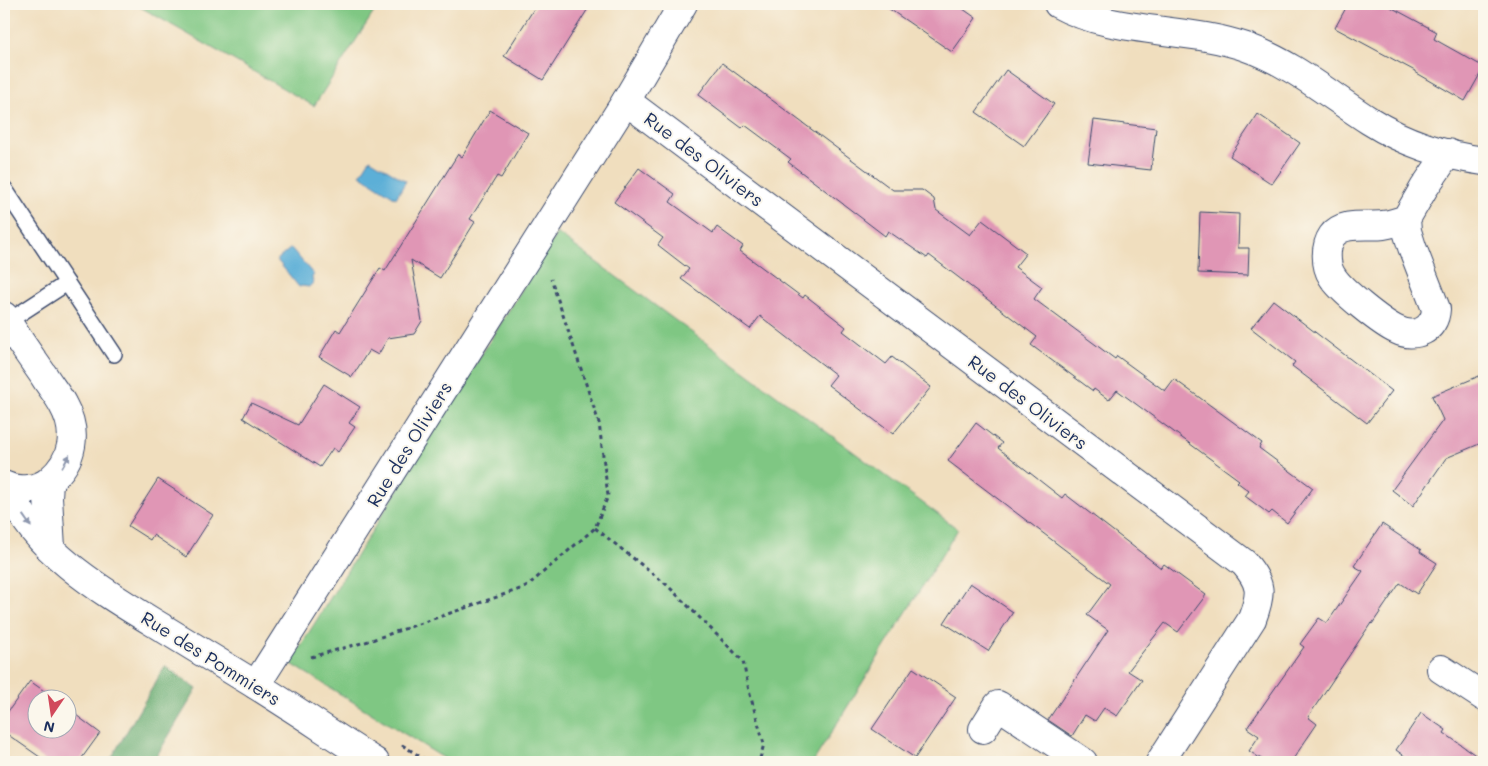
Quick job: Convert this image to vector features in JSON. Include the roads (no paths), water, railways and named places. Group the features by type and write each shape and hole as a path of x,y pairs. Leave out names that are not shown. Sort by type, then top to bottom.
{"street":[{"name":"Rue des Oliviers","path":"256,685 626,101 683,4"},
{"path":"1058,4 1084,16 1108,22 1217,38 1247,47 1301,74 1370,121 1392,133 1420,145 1484,161"},
{"name":"Rue des Oliviers","path":"626,101 1236,557 1254,575 1259,586 1259,594 1252,619 1160,762"},
{"path":"1406,219 1382,226 1349,226 1340,229 1332,236 1327,250 1327,261 1332,276 1344,290 1388,326 1399,331 1422,332 1430,327 1436,319 1436,309 1412,247 1407,231 1406,219 1448,153"},
{"path":"5,319 64,405 70,424 70,454 64,467 49,482 51,548"},
{"name":"Rue des Pommiers","path":"49,482 31,488 7,487 18,510 32,528 78,573 108,594 256,685 376,762"},
{"path":"1441,669 1484,697"},
{"path":"982,729 998,705 1083,762"}],"lane":[{"path":"4,188 114,354"},
{"path":"5,319 67,283"}],"water":[{"path":"370,159 406,181 396,198 360,175"},
{"path":"291,248 314,275 312,277 313,283 309,287 299,287 277,260"}]}
